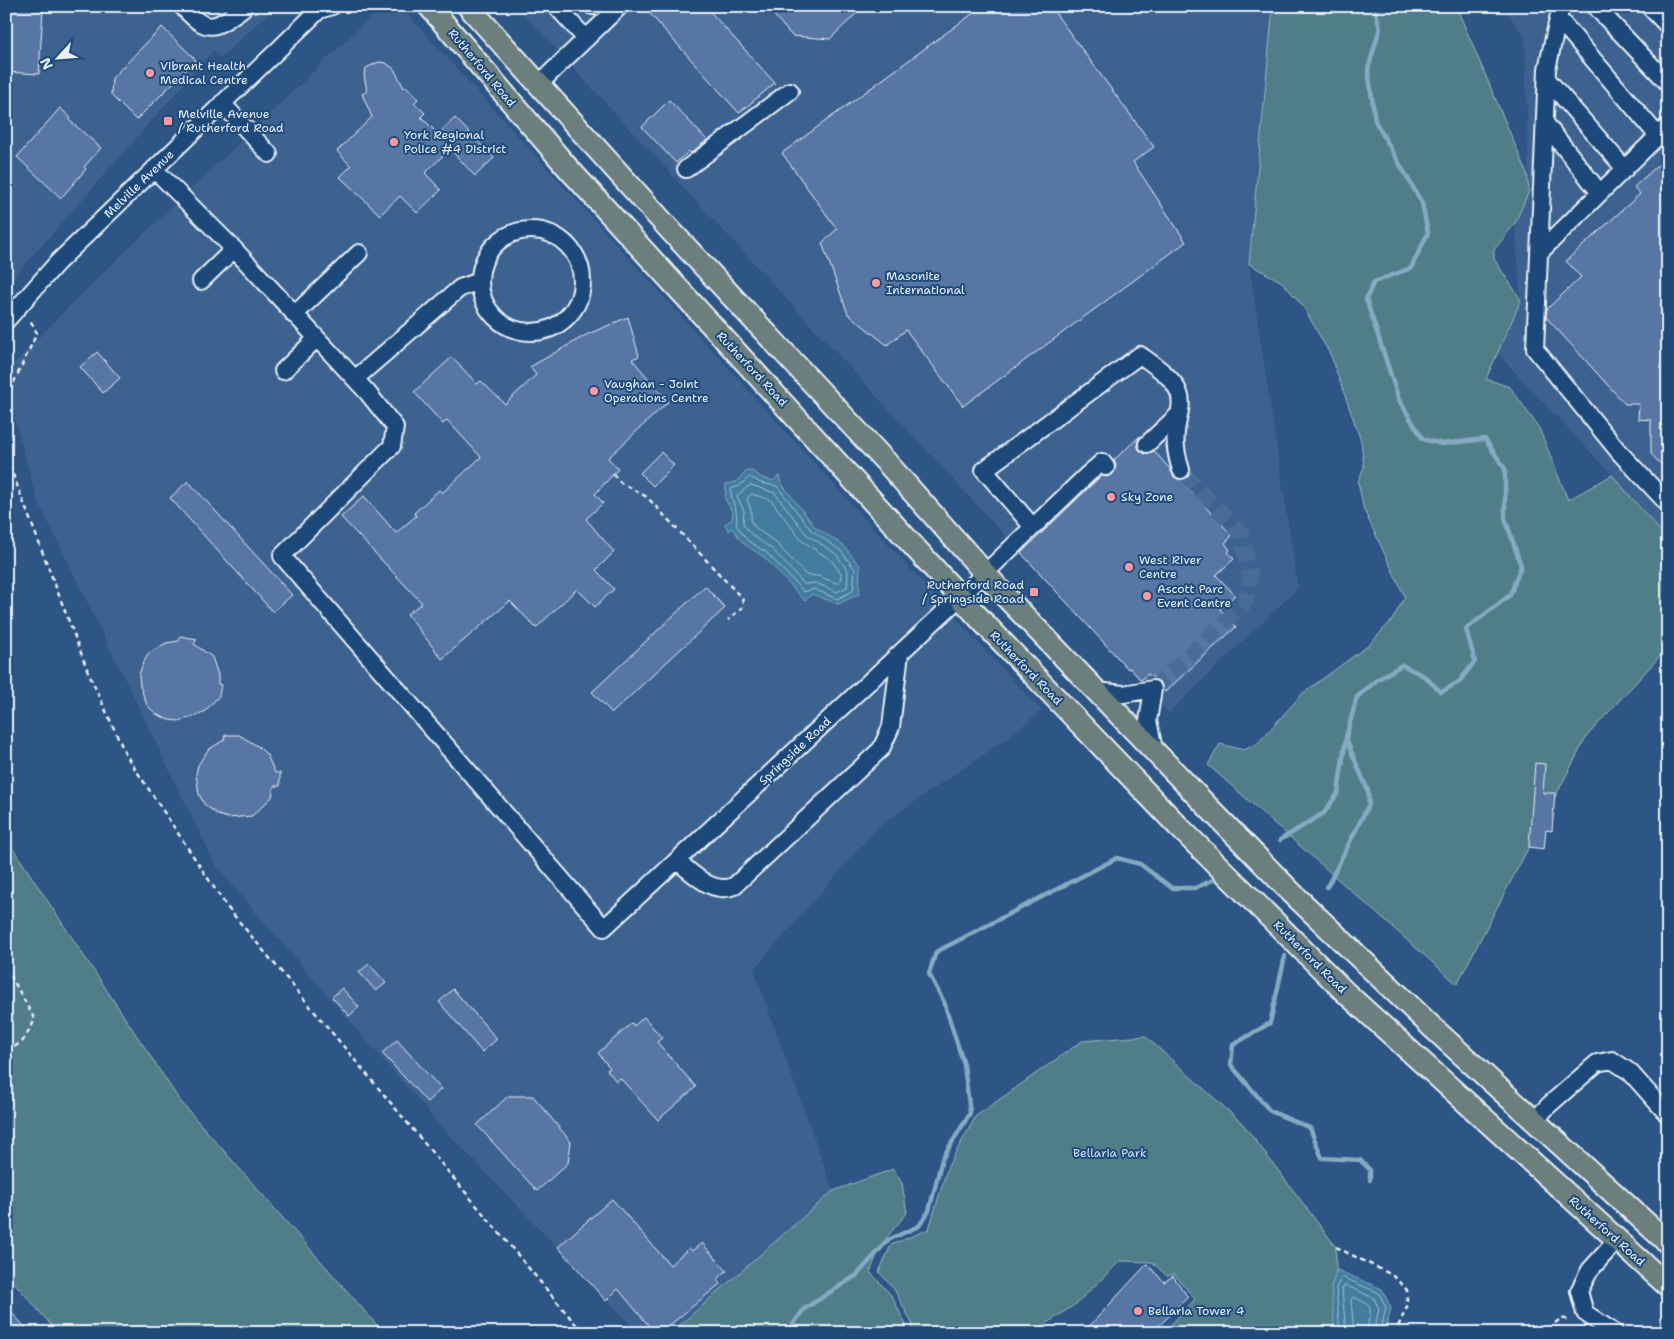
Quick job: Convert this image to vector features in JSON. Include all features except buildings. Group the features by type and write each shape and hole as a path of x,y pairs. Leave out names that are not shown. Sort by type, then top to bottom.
{"main road":[{"name":"Rutherford Road","path":"429,6 568,168 960,597 1178,826 1346,993 1668,1286"},
{"path":"468,6 671,231 888,464 985,574 1096,691 1291,892 1534,1121 1668,1244"}],"street":[{"path":"182,6 196,22 209,26 220,24 243,8"},
{"path":"556,6 586,39"},
{"path":"539,84 620,6"},
{"path":"1595,6 1668,83"},
{"path":"1649,6 1668,26"},
{"name":"Melville Avenue","path":"6,321 57,263 324,7"},
{"path":"1560,12 1547,79 1535,349 1619,452 1668,504"},
{"path":"1539,253 1663,131 1560,12"},
{"path":"1547,79 1625,168"},
{"path":"686,169 790,91"},
{"path":"222,103 269,154"},
{"path":"1545,123 1600,193"},
{"path":"154,169 234,250 355,379 460,288 480,281"},
{"path":"520,231 538,231 554,236 568,246 578,261 582,278 580,294 574,309 563,321 549,330 533,332 509,327 490,312 482,298 480,281 483,264 491,249 504,238 520,231"},
{"path":"201,281 234,250"},
{"path":"294,315 359,253"},
{"path":"283,370 316,339"},
{"path":"1032,526 984,470 1140,355 1174,385 1180,394 1181,404 1175,442 1181,470"},
{"name":"Springside Road","path":"355,379 395,427 392,446 282,556 604,928 985,574 1032,526 1102,462 1106,467"},
{"path":"1148,444 1178,415"},
{"path":"676,861 714,889 725,890 734,886 881,749 890,727 900,652"},
{"path":"1096,691 1123,694 1153,689 1148,721 1154,749"},
{"path":"1534,1121 1550,1103 1597,1063 1612,1060 1630,1072 1668,1115"},
{"path":"1615,1333 1585,1312 1579,1291 1590,1270 1617,1240"}],"path":[{"path":"6,399 37,333 21,304"},
{"path":"6,448 12,472 89,674 126,755 227,907 583,1333"},
{"path":"613,474 621,483 647,497 743,600 742,608 728,620"},
{"path":"6,967 35,1020 22,1042 6,1052"},
{"path":"1336,1247 1392,1275 1407,1290 1407,1307 1395,1333"}],"shaded area":[{"path":"6,6 275,6 220,59 214,50 6,286"},
{"path":"382,6 400,6 934,595 1042,711 1002,742 878,827 754,970 833,1191 671,1333 639,1333 438,1123 217,868 37,499 6,388 6,372 75,300"},
{"path":"516,6 1273,6 1249,264 1298,588 1169,713"},
{"path":"1502,6 1668,6 1668,540 1612,475 1497,353 1521,300 1515,223 1529,191 1525,37"}],"green space":[{"path":"1273,6 1456,6 1527,173 1529,191 1515,223 1494,250 1494,259 1521,300 1486,379 1510,387 1539,428 1568,500 1612,475 1668,540 1668,647 1587,736 1457,984 1208,765 1220,744 1244,750 1258,743 1303,693 1369,645 1392,620 1405,597 1364,510 1358,482 1364,467 1361,441 1331,356 1303,306 1282,282 1249,264"},
{"path":"6,838 180,1101 384,1333 58,1333 6,1273"},
{"name":"Bellaria Park","path":"1145,1036 1243,1124 1336,1247 1336,1333 1163,1333 1195,1299 1174,1274 1167,1276 1152,1262 1120,1261 1076,1304 1032,1333 911,1333 913,1325 894,1289 879,1272 891,1245 929,1229 948,1166 976,1116 1082,1041"},
{"path":"893,1169 902,1183 907,1213 882,1243 870,1272 891,1295 906,1325 904,1333 671,1333 833,1191"}],"water":[{"path":"747,471 752,471 762,478 773,481 779,476 781,483 815,527 844,546 860,566 859,594 838,604 812,594 805,601 764,557 744,544 732,528 729,531 725,524 732,520 733,513 725,499 726,484 736,482"},
{"path":"1337,1270 1382,1289 1391,1308 1385,1333 1335,1333 1331,1287"}],"waterway":[{"path":"1280,840 1324,813 1338,793 1346,737 1357,697 1378,679 1402,665 1424,676 1441,692 1459,682 1475,661 1466,629 1510,595 1521,566 1505,518 1505,469 1485,439 1442,444 1423,439 1399,400 1366,299 1374,282 1411,268 1428,233 1422,203 1375,121 1368,69 1380,28 1374,6"},
{"path":"1327,887 1369,804 1368,791 1346,739"},
{"path":"787,1333 804,1309 857,1275 888,1240 919,1226 929,1211 942,1159 970,1113 964,1065 944,1002 929,974 936,952 1117,858 1140,864 1172,888 1195,888 1215,879"},
{"path":"1285,956 1270,1023 1233,1045 1231,1065 1270,1111 1310,1128 1322,1158 1360,1160 1370,1170 1370,1180"}],"tunnel":[{"path":"1153,689 1243,605 1249,590 1250,574 1241,534 1181,470"}],"place":[{"name":"Vibrant Health Medical Centre","path":"150,73"},
{"name":"Melville Avenue / Rutherford Road","path":"168,121"},
{"name":"York Regional Police #4 District","path":"394,142"},
{"name":"Masonite International","path":"876,283"},
{"name":"Vaughan - Joint Operations Centre","path":"594,391"},
{"name":"Sky Zone","path":"1111,497"},
{"name":"West River Centre","path":"1129,567"},
{"name":"Rutherford Road / Springside Road","path":"1034,592"},
{"name":"Ascott Parc Event Centre","path":"1147,596"},
{"name":"Bellaria Tower 4","path":"1138,1311"}]}
